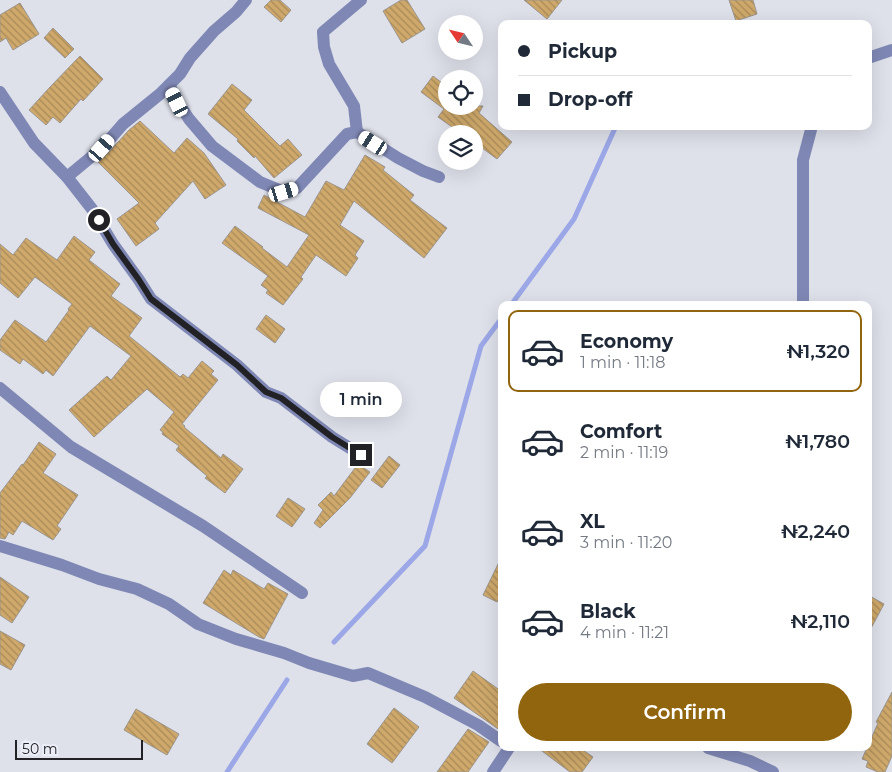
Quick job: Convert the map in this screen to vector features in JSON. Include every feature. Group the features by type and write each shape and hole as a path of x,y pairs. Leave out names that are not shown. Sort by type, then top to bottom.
{"street":[{"path":"67,177 102,148 123,124 160,94 180,74 190,58 246,0"},
{"path":"357,132 354,106 329,64 324,47 323,32 362,0"},
{"path":"872,57 892,50"},
{"path":"169,85 177,102 212,146 260,182 284,192 297,188 348,134 357,132 398,158 438,177"},
{"path":"0,92 34,143 67,177 92,208 113,244 151,299 237,365 266,392 281,398 332,437 361,455"},
{"path":"803,301 803,160 811,130"},
{"path":"0,388 71,447 204,526 302,593"},
{"path":"0,546 137,590 169,604 198,624 236,639 354,676 368,673 432,701 478,725 498,740"},
{"path":"492,772 507,751"},
{"path":"718,751 750,761 773,772"}],"building":[{"path":"271,0 280,0 291,10 281,22 264,7"},
{"path":"401,0 407,0 425,29 402,43 383,11"},
{"path":"524,0 562,0 547,19"},
{"path":"729,0 753,0 757,14 736,20"},
{"path":"20,3 39,34 13,50 6,38 0,42 0,15"},
{"path":"53,28 74,49 65,58 44,38"},
{"path":"80,56 103,79 83,101 81,99 60,123 53,117 46,125 29,110"},
{"path":"433,76 438,80 438,105 421,92"},
{"path":"232,84 252,100 244,110 280,146 288,139 302,155 274,178 255,156 254,158 237,141 238,139 208,114"},
{"path":"440,115 481,115 512,142 497,159 483,149 483,125 449,125 438,117"},
{"path":"140,121 174,153 187,138 204,153 226,185 205,199 193,181 155,223 159,229 136,246 117,219 139,203 98,162"},
{"path":"365,155 385,167 383,170 414,195 410,200 447,228 424,258 354,201 340,225 364,241 355,255 358,258 346,276 316,255 301,277 303,279 283,305 266,293 268,290 261,285 268,276 222,243 235,226 287,267 309,235 258,208 264,195 305,217 326,181 344,190"},
{"path":"74,236 95,252 89,260 120,284 111,296 142,318 129,336 180,377 183,374 188,378 202,361 214,371 211,374 218,380 182,424 221,458 223,454 243,469 225,493 205,478 207,476 176,450 179,446 162,434 163,432 160,430 174,412 147,389 94,437 69,410 107,376 111,380 131,356 90,326 53,376 46,370 43,374 23,359 20,364 0,350 0,340 15,320 46,342 72,304 35,277 18,298 0,283 0,244 13,255 26,238 57,260"},
{"path":"266,315 285,329 275,343 256,329"},
{"path":"39,442 56,454 43,473 78,495 57,526 61,529 53,540 22,521 13,535 9,532 5,539 0,538 0,493"},
{"path":"389,456 400,465 382,488 371,480"},
{"path":"358,464 370,472 350,498 320,528 314,523 323,510 318,505 331,492 334,496"},
{"path":"288,498 305,509 292,527 276,516"},
{"path":"498,564 497,602 483,595"},
{"path":"224,570 231,575 233,570 264,589 268,583 288,594 264,639 203,603"},
{"path":"0,577 29,597 12,623 0,615"},
{"path":"872,597 884,604 872,626"},
{"path":"0,631 25,645 11,670 0,664"},
{"path":"473,671 498,689 498,729 454,698"},
{"path":"892,692 892,756 885,772 878,772 866,767 868,761 862,759 866,751 872,751 872,736 878,723 876,722"},
{"path":"394,708 419,727 392,763 367,744"},
{"path":"136,709 179,734 167,755 124,730"},
{"path":"468,729 489,742 468,772 437,772"},
{"path":"542,751 584,751 593,757 582,772 570,772"}],"waterway":[{"path":"514,301 574,219 614,130"},
{"path":"334,642 425,546 481,346 498,323"},
{"path":"227,772 287,680"}],"route":[{"path":"99,220 113,244 151,299 237,365 266,392 281,398 332,437 361,455"}]}
